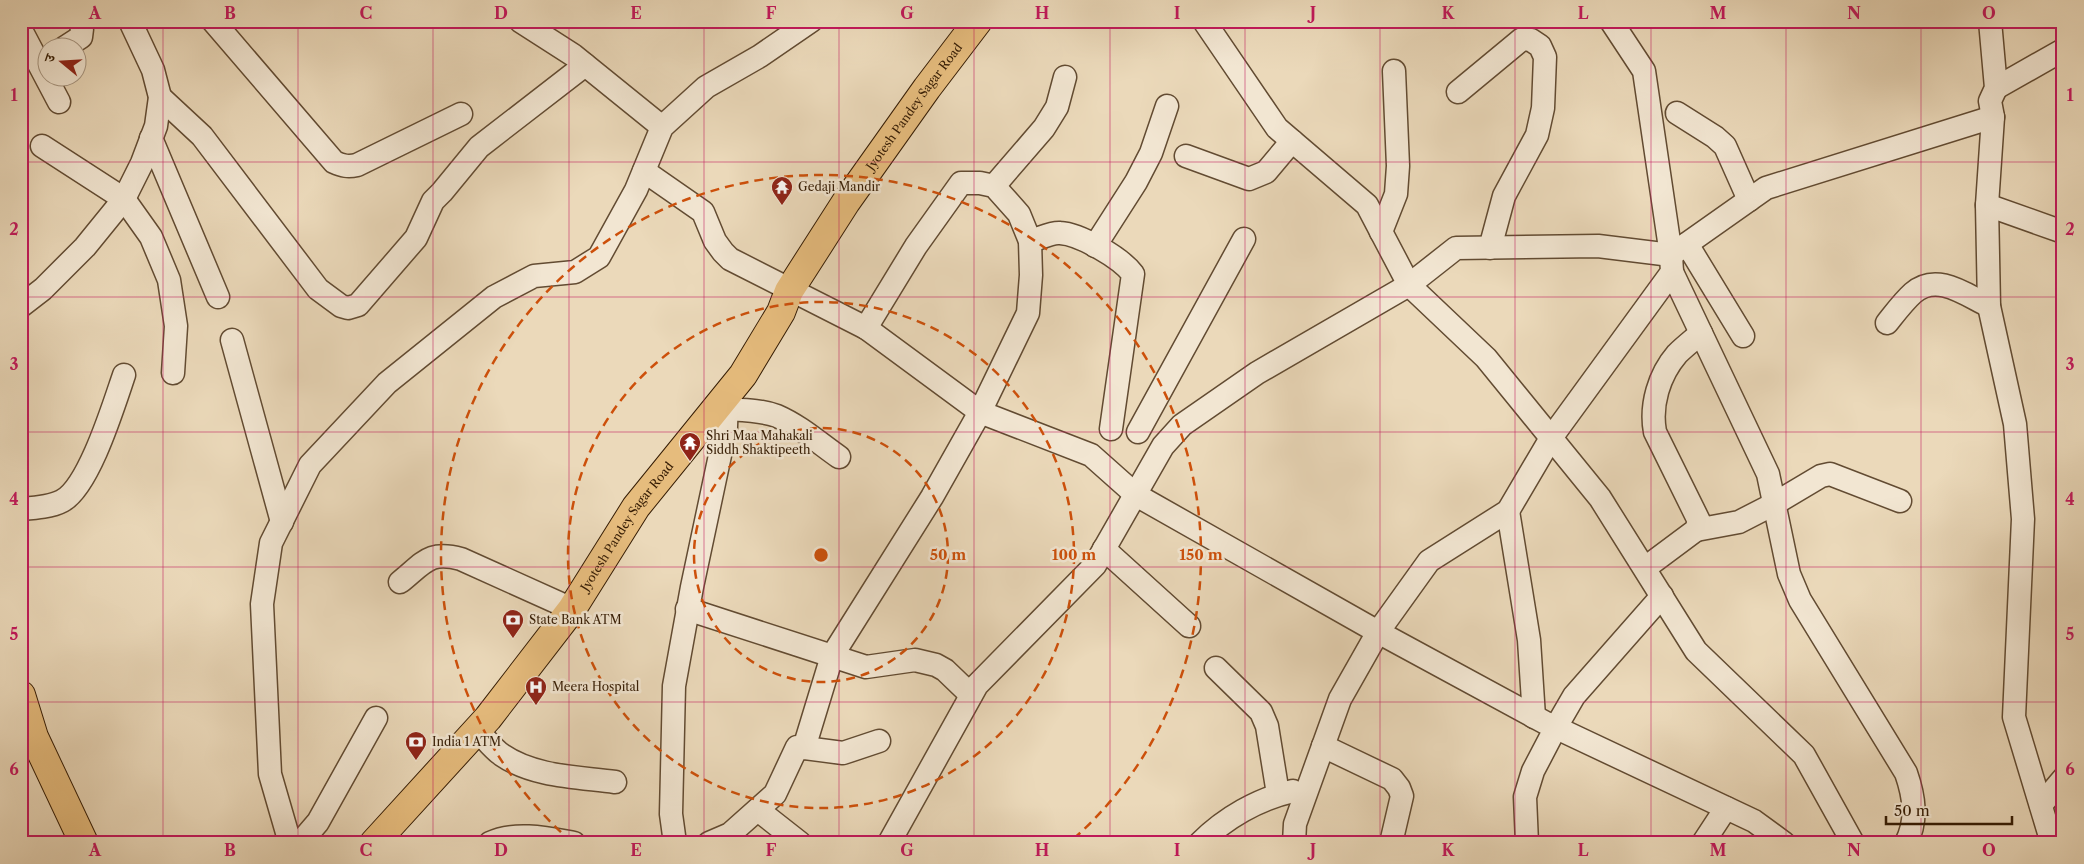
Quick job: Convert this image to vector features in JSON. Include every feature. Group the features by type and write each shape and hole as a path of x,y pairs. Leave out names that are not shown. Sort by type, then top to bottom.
{"main road":[{"name":"Jyotesh Pandey Sagar Road","path":"374,843 477,730 572,609 636,507 727,402 781,312 789,291 846,202 927,88 978,21"},
{"path":"22,702 34,737 83,842"}],"street":[{"path":"79,38 82,29 80,21"},
{"path":"21,306 43,289 85,247 124,199 142,162 156,126 160,97 153,70 130,21"},
{"path":"213,21 334,162 341,165 348,167 356,165 461,114"},
{"path":"520,21 585,65 662,127"},
{"path":"290,843 270,774 262,604 272,543 310,465 387,383 494,297 534,276 575,272 599,257 636,190 662,127 706,87 760,56 811,21"},
{"path":"1204,21 1277,128 1367,206 1409,285 1486,358 1600,498 1696,650 1804,755 1853,843"},
{"path":"1611,21 1644,71 1677,257 1701,334 1768,474 1789,574 1800,600 1906,773 1913,794 1914,816 1906,843"},
{"path":"1990,21 1996,88 1990,101 1993,118 1987,205 1989,306 2015,424 2023,519 2014,717 2052,843"},
{"path":"21,30 38,53"},
{"path":"1458,92 1522,39 1532,40 1540,46 1545,57 1543,108 1539,126 1524,162 1511,181 1504,196 1490,248"},
{"path":"1996,88 2063,50"},
{"path":"160,97 202,136 283,241 309,279 318,289 341,306 348,308 358,305 416,238 433,201 478,147 585,65"},
{"path":"1381,232 1396,194 1394,71"},
{"path":"994,186 1044,128 1056,107 1065,77"},
{"path":"53,88 58,102"},
{"path":"1095,246 1136,182 1151,154 1166,106"},
{"path":"1677,113 1715,137 1724,146 1749,200"},
{"path":"1294,843 1295,824 1340,699 1378,632 1429,561 1508,510 1551,438 1677,257 1766,188 1993,118"},
{"path":"151,138 218,297"},
{"path":"1186,156 1249,180 1266,172 1292,141"},
{"path":"42,146 124,199 151,237 169,280 176,326 173,373"},
{"path":"644,171 702,212 715,241 730,259 789,291 866,328 980,412 1091,455 1136,495 1378,632 1556,728 1754,821 1784,843"},
{"path":"804,748 832,656 932,497 980,412 1028,312 1031,275 1030,241 1019,214 994,186 980,183 961,183 916,246 866,328"},
{"path":"1987,205 2063,232"},
{"path":"1030,241 1058,232 1073,236 1122,262 1133,274 1112,429 1091,455"},
{"path":"1138,432 1244,239"},
{"path":"889,843 977,685 1094,565 1164,446 1182,426 1257,373 1409,285 1456,248 1598,246 1677,257 1743,336"},
{"path":"1887,323 1914,292 1926,286 1945,284 1989,306"},
{"path":"1696,530 1699,521 1655,432 1652,417 1654,400 1667,368 1678,354 1701,334"},
{"path":"232,340 282,522"},
{"path":"21,510 63,501 73,491 92,462 124,375"},
{"path":"675,843 671,814 674,686 687,609 726,427 727,402 776,416 802,430 839,457"},
{"path":"1112,429 1127,426 1164,446"},
{"path":"1645,568 1696,530 1738,522 1774,504 1821,476 1830,474 1900,501"},
{"path":"1508,510 1529,640 1534,716"},
{"path":"1104,548 1189,626"},
{"path":"400,582 434,556 446,555 461,559 572,609"},
{"path":"1527,843 1525,797 1533,771 1556,728 1574,696 1662,596"},
{"path":"687,609 866,667 915,660 936,665 945,670 971,695"},
{"path":"1216,668 1260,712 1267,726 1278,794"},
{"path":"300,843 323,814 376,718"},
{"path":"477,730 502,755 526,766 544,772 615,782"},
{"path":"709,843 730,834 775,794 797,748 843,753 878,741"},
{"path":"1323,746 1392,779 1399,788 1402,796 1391,843"},
{"path":"2041,805 2063,779"},
{"path":"1200,843 1216,827 1269,797 1308,787"},
{"path":"1703,843 1726,808"},
{"path":"758,810 800,843"},
{"path":"490,843 500,838 542,837 574,843"}],"place":[{"name":"Gedaji Mandir","path":"782,206"},
{"name":"Shri Maa Mahakali Siddh Shaktipeeth","path":"690,462"},
{"name":"State Bank ATM","path":"513,639"},
{"name":"Meera Hospital","path":"536,706"},
{"name":"India 1 ATM","path":"416,761"}]}
